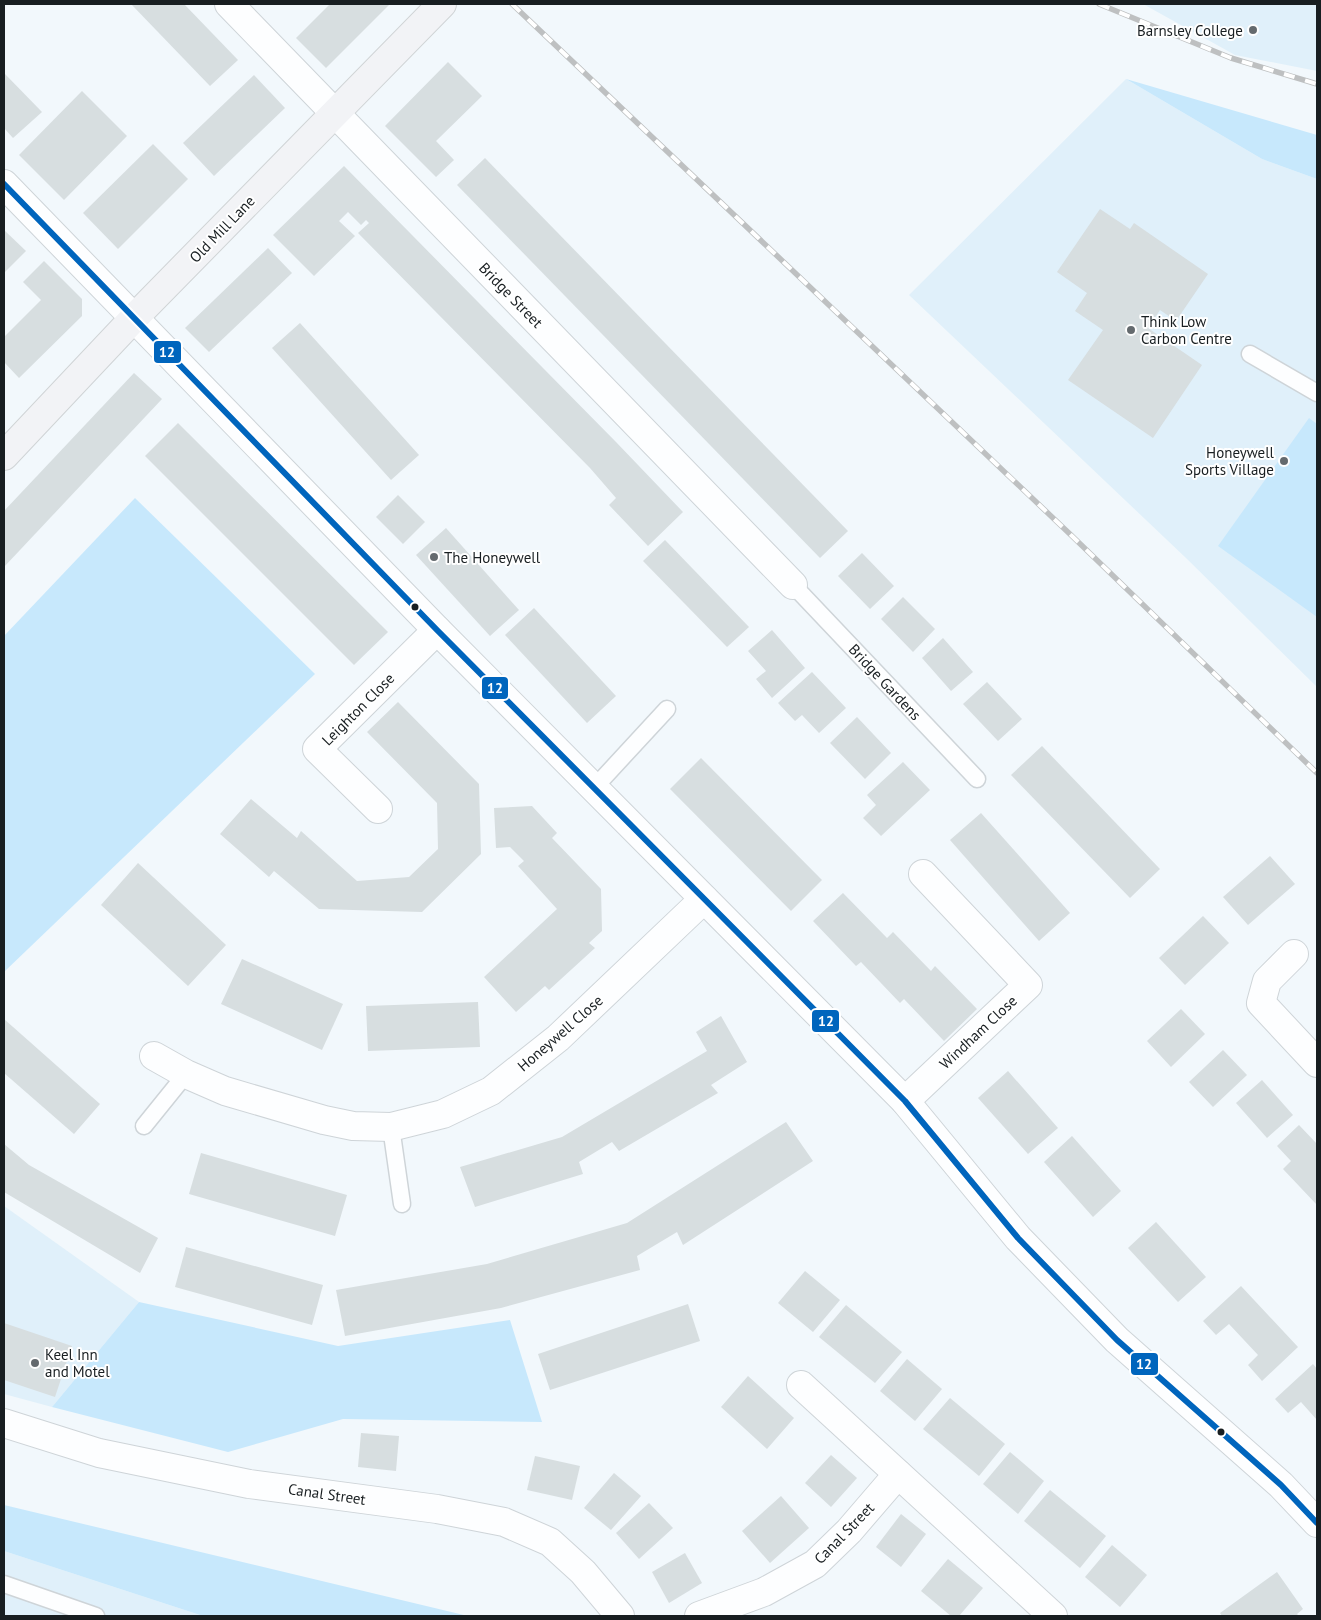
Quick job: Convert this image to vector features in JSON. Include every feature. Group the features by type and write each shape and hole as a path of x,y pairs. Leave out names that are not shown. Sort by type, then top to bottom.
{"highway":[{"name":"Old Mill Lane","path":"4,456 134,318 442,4"}],"street":[{"name":"Bridge Street","path":"229,4 793,585"},
{"path":"4,184 437,630 905,1101 1018,1238 1116,1340 1281,1485 1317,1522"},
{"name":"Leighton Close","path":"378,809 317,749 437,630"},
{"name":"Windham Close","path":"905,1101 1028,984 924,874"},
{"name":"Honeywell Close","path":"154,1056 186,1074 225,1091 324,1120 353,1126 391,1127 444,1114 491,1090 558,1038 704,899"},
{"path":"1294,954 1267,981 1261,1003 1317,1063"},
{"path":"800,1385 1053,1616"},
{"name":"Canal Street","path":"4,1423 99,1453 249,1484 437,1509 504,1522 550,1542 583,1572 620,1616"},
{"name":"Canal Street","path":"699,1616 764,1592 815,1564 849,1530 898,1474"}],"lane":[{"path":"1250,354 1317,393"},
{"name":"Bridge Gardens","path":"793,585 977,779"},
{"path":"594,788 667,709"},
{"path":"144,1126 186,1074"},
{"path":"391,1127 402,1204"},
{"path":"4,1584 96,1616"}],"shaded area":[{"name":"Barnsley College","path":"1143,4 1317,4 1317,71 1235,55"},
{"name":"Think Low Carbon Centre","path":"1126,79 1262,159 1317,179 1317,687 1186,558 909,295"},
{"path":"1126,79 1317,135 1317,179 1262,159"},
{"path":"1309,418 1317,424 1317,617 1218,546"},
{"path":"135,498 315,674 4,972 4,636"},
{"path":"4,1206 139,1302 52,1407 4,1394"},
{"path":"139,1302 338,1346 510,1320 542,1422 343,1419 228,1452 52,1407"},
{"path":"4,1505 468,1616 203,1616 4,1551"},
{"path":"4,1551 203,1616 4,1616"}],"building":[{"path":"131,4 184,4 238,60 210,86"},
{"path":"330,4 390,4 326,68 296,38"},
{"path":"448,62 482,96 436,141 454,160 436,177 385,126"},
{"path":"4,73 42,112 13,138 4,128"},
{"path":"254,75 285,108 214,176 183,143"},
{"path":"82,91 127,136 64,200 19,155"},
{"path":"153,144 188,179 118,249 83,213"},
{"path":"485,158 848,531 820,558 457,185"},
{"path":"344,166 683,512 648,546 609,505 616,498 590,468 358,233 369,223 366,220 361,225 348,212 339,221 355,236 314,276 273,235"},
{"path":"1100,209 1130,229 1134,223 1208,274 1176,321 1160,310 1148,328 1202,365 1153,438 1068,380 1103,330 1075,311 1087,293 1057,272"},
{"path":"4,230 26,251 4,273"},
{"path":"268,248 292,273 209,352 185,328"},
{"path":"44,261 82,299 82,316 19,378 4,362 4,337 41,300 23,282"},
{"path":"300,323 419,455 391,480 272,348"},
{"path":"134,373 162,399 4,567 4,511"},
{"path":"178,423 388,632 354,665 145,456"},
{"path":"398,495 425,522 403,544 376,517"},
{"path":"446,528 519,610 490,636 416,555"},
{"path":"665,540 749,627 727,647 643,561"},
{"path":"862,553 894,586 870,609 838,576"},
{"path":"903,597 935,629 913,652 881,619"},
{"path":"534,608 616,696 587,723 505,635"},
{"path":"772,630 805,668 772,698 756,679 766,671 748,651"},
{"path":"943,638 973,672 951,691 922,658"},
{"path":"812,672 846,708 819,733 802,715 795,721 778,703"},
{"path":"987,682 1022,719 998,741 963,704"},
{"path":"398,702 479,784 481,854 422,912 319,909 274,871 269,877 220,834 251,799 297,838 301,831 357,881 409,877 438,849 437,803 367,732"},
{"path":"857,717 891,753 865,779 830,743"},
{"path":"1042,746 1160,869 1130,898 1011,775"},
{"path":"701,758 822,880 791,911 670,789"},
{"path":"903,762 930,790 881,836 863,818 876,805 867,795"},
{"path":"532,806 557,833 552,838 601,889 602,931 589,943 595,948 549,990 545,986 516,1012 484,977 557,909 518,866 524,861 510,847 496,848 494,808"},
{"path":"981,813 1070,913 1039,941 950,840"},
{"path":"1270,856 1295,884 1248,925 1223,897"},
{"path":"138,863 226,945 188,986 101,905"},
{"path":"843,893 887,938 893,932 931,971 935,966 977,1009 944,1041 904,999 900,1003 861,962 856,966 813,921"},
{"path":"1203,916 1229,943 1185,985 1159,958"},
{"path":"242,959 343,1004 322,1050 221,1004"},
{"path":"478,1002 480,1047 368,1051 366,1006"},
{"path":"1181,1009 1205,1034 1171,1067 1147,1041"},
{"path":"721,1016 747,1062 711,1085 718,1093 619,1151 612,1142 579,1162 583,1174 475,1207 460,1167 562,1137 707,1051 696,1032"},
{"path":"4,1019 100,1104 74,1134 4,1073"},
{"path":"1223,1050 1247,1075 1213,1107 1189,1082"},
{"path":"1008,1071 1058,1128 1028,1154 978,1098"},
{"path":"1262,1080 1293,1115 1267,1138 1236,1103"},
{"path":"786,1122 813,1161 683,1245 677,1232 637,1256 640,1270 501,1308 345,1336 336,1290 487,1264 627,1223"},
{"path":"1299,1125 1317,1144 1317,1205 1283,1169 1291,1161 1277,1146"},
{"path":"1072,1136 1121,1191 1093,1217 1044,1162"},
{"path":"4,1144 29,1165 158,1238 140,1273 4,1192"},
{"path":"201,1153 347,1195 335,1236 189,1194"},
{"path":"1156,1222 1206,1277 1178,1302 1128,1248"},
{"path":"186,1247 323,1285 312,1325 175,1287"},
{"path":"805,1271 840,1300 813,1332 778,1303"},
{"path":"1241,1286 1298,1347 1262,1381 1248,1365 1258,1355 1229,1324 1216,1335 1203,1321"},
{"path":"688,1304 700,1341 550,1390 538,1354"},
{"path":"846,1305 902,1352 875,1383 819,1337"},
{"name":"Keel Inn and Motel","path":"4,1323 72,1346 55,1397 4,1380"},
{"path":"907,1359 942,1389 915,1421 880,1391"},
{"path":"1313,1364 1317,1369 1317,1420 1301,1402 1288,1413 1275,1399"},
{"path":"748,1376 794,1418 767,1449 721,1407"},
{"path":"950,1398 1005,1444 979,1476 923,1429"},
{"path":"361,1433 399,1436 396,1471 358,1467"},
{"path":"1010,1452 1044,1481 1018,1514 983,1484"},
{"path":"831,1455 857,1478 831,1507 805,1483"},
{"path":"535,1456 580,1466 572,1500 527,1490"},
{"path":"614,1473 641,1496 611,1530 584,1508"},
{"path":"1050,1490 1106,1536 1080,1568 1024,1521"},
{"path":"781,1496 809,1528 770,1563 742,1531"},
{"path":"649,1503 673,1528 639,1559 616,1533"},
{"path":"901,1514 926,1534 901,1567 876,1547"},
{"path":"1112,1545 1147,1575 1120,1607 1085,1577"},
{"path":"685,1553 702,1583 669,1603 652,1572"},
{"path":"948,1559 983,1588 959,1616 951,1616 921,1591"},
{"path":"1277,1572 1303,1609 1297,1614 1299,1616 1222,1616 1220,1613"}],"railway":[{"path":"512,4 1072,536 1317,773"},
{"path":"1099,4 1231,58 1317,84"}],"transit line":[{"name":"12","path":"4,184 437,630 905,1101 1018,1238 1117,1340 1281,1485 1317,1523"}],"place":[{"name":"Barnsley College","path":"1253,30"},
{"name":"Think Low Carbon Centre","path":"1131,330"},
{"name":"Honeywell Sports Village","path":"1284,461"},
{"name":"The Honeywell","path":"434,557"},
{"name":"Keel Inn and Motel","path":"35,1363"}]}
